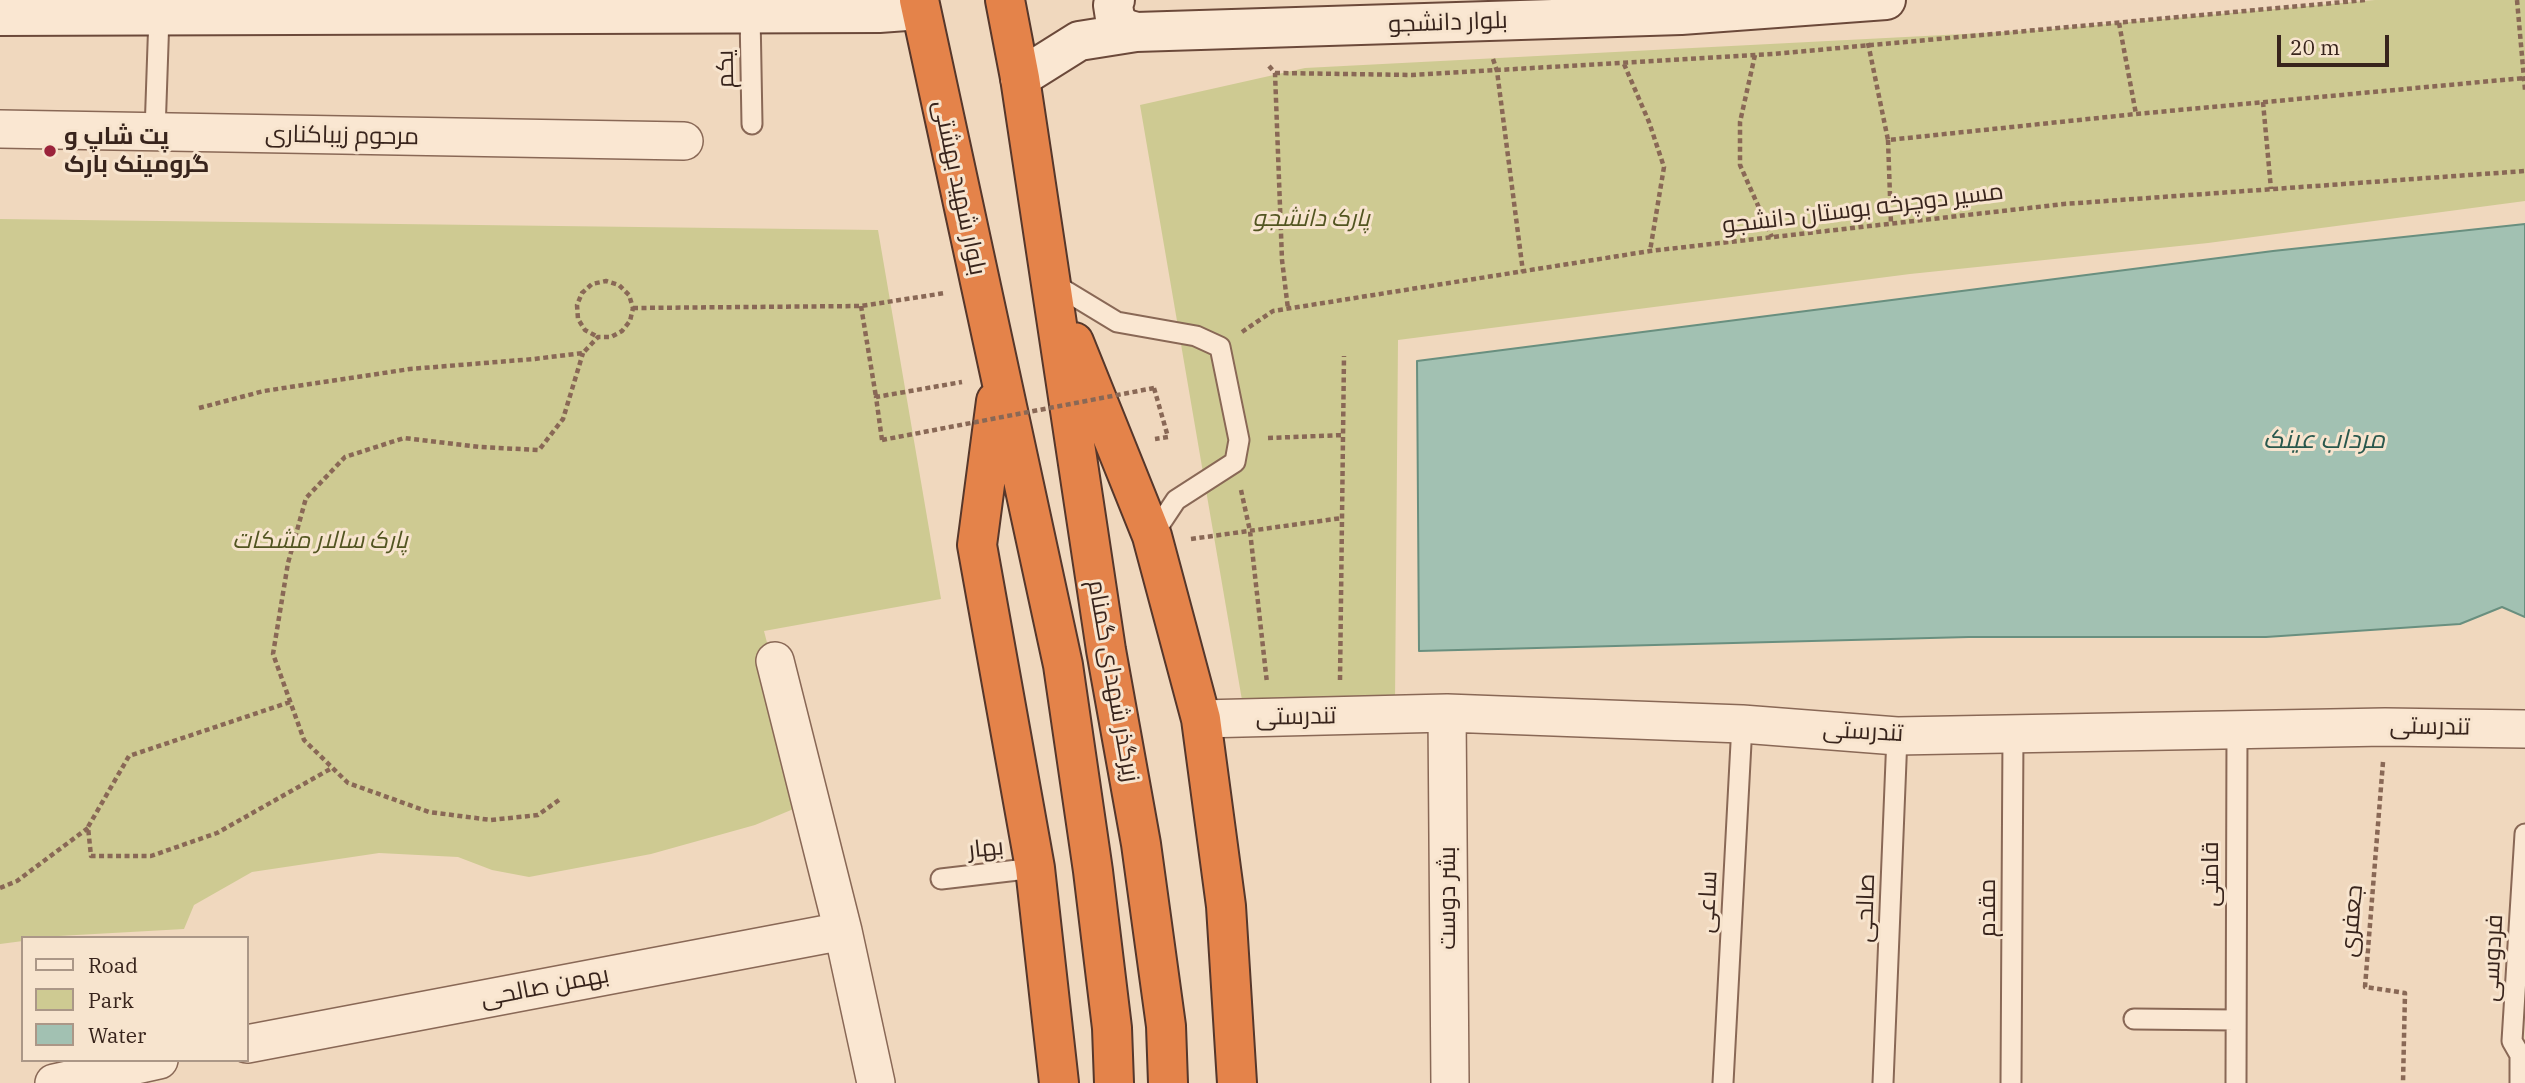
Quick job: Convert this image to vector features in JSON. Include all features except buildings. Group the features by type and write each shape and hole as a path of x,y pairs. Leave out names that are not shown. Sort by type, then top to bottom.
{"highway":[{"path":"1005,0 1020,78 1050,281 1153,540 1201,719 1226,906 1237,1083"},
{"name":"بلوار شهید بهشتی","path":"919,5 1000,375"},
{"name":"زیرگذر شهدای گمنام","path":"1050,281 1106,650 1141,844 1166,1026 1168,1083"},
{"path":"1000,375 977,545 1035,868 1059,1083"},
{"name":"زیرگذر شهدای گمنام","path":"1000,375 1063,665 1093,871 1112,1028 1114,1083"}],"street":[{"path":"1115,0 1115,18 1123,28 1136,32"},
{"name":"بلوار دانشجو","path":"1020,78 1079,41 1136,32 1480,22 1681,7 1869,1"},
{"path":"0,16 159,16 319,7 750,13 919,5"},
{"name":"مرحوم زیباکناری","path":"0,130 684,141"},
{"path":"775,661 843,931 876,1083"},
{"name":"تندرستی","path":"1201,719 1447,713 1742,724 1897,736 2385,727 2525,729"},
{"name":"بشر دوست","path":"1447,713 1450,1083"},
{"name":"بهمن صالحی","path":"248,1044 843,931"},
{"path":"54,1083 150,1062"}],"lane":[{"name":"یکم","path":"750,13 752,124"},
{"path":"155,132 159,16"},
{"path":"1050,281 1116,322 1196,336 1220,347 1240,440 1235,462 1176,499 1153,540"},
{"name":"ساعی","path":"1723,1083 1742,724"},
{"name":"قامتی","path":"2236,1083 2237,729"},
{"name":"مقدم","path":"2011,1083 2013,733"},
{"name":"صالحی","path":"1883,1083 1897,736"},
{"name":"فردوسی","path":"2520,1083 2520,1055 2512,1041 2525,834"},
{"name":"بهار","path":"941,879 1035,868"},
{"path":"2134,1018 2235,1020"}],"path":[{"path":"2517,0 2525,90"},
{"path":"1869,1 1869,46 1888,140 1891,224"},
{"path":"1480,22 1497,71 1523,272"},
{"path":"2119,23 2136,114"},
{"path":"1240,29 1275,74 1282,260 1288,310"},
{"path":"1755,55 1740,122 1740,165 1772,237"},
{"path":"1624,64 1649,122 1664,167 1650,251"},
{"path":"1888,140 2524,78"},
{"path":"2263,102 2271,189"},
{"name":"مسیر دوچرخه بوستان دانشجو","path":"1220,347 1273,311 1650,251 2064,204 2525,171"},
{"path":"606,281 619,285 629,295 633,308 631,321 622,331 611,337 598,337 585,330 578,319 577,305 582,292 592,284 606,281"},
{"path":"633,308 861,306 980,287"},
{"path":"861,306 882,440 1154,388"},
{"path":"559,800 538,815 491,820 429,812 348,783 304,740 273,654 288,562 306,498 345,457 404,438 480,447 539,450 563,419 583,353 598,337"},
{"path":"199,408 264,391 410,369 583,353"},
{"path":"1340,716 1344,356"},
{"path":"876,397 1000,375"},
{"path":"1240,440 1344,435"},
{"path":"1235,462 1250,531 1270,717"},
{"path":"1153,540 1250,531 1342,518"},
{"path":"0,888 17,881 88,827 130,756 290,702"},
{"name":"جعفری","path":"2385,727 2365,987 2405,993 2403,1083"},
{"path":"88,827 91,856 151,856 218,833 332,768"}],"green space":[{"name":"پارک دانشجو","path":"2375,0 2525,0 2525,201 2208,243 1910,274 1398,340 1395,702 1243,706 1140,105 1305,68 2041,30"},
{"name":"پارک سالار مشکات","path":"0,219 878,230 941,599 764,631 808,803 755,825 651,854 529,877 492,870 458,857 379,853 252,872 194,905 184,929 21,936 21,941 0,944"}],"water":[{"name":"مرداب عینک","path":"2525,224 2525,617 2502,607 2460,624 2266,637 1969,637 1419,651 1417,361 2273,251"}],"place":[{"name":"پت شاپ و گرومینک بارک","path":"50,151"}]}
